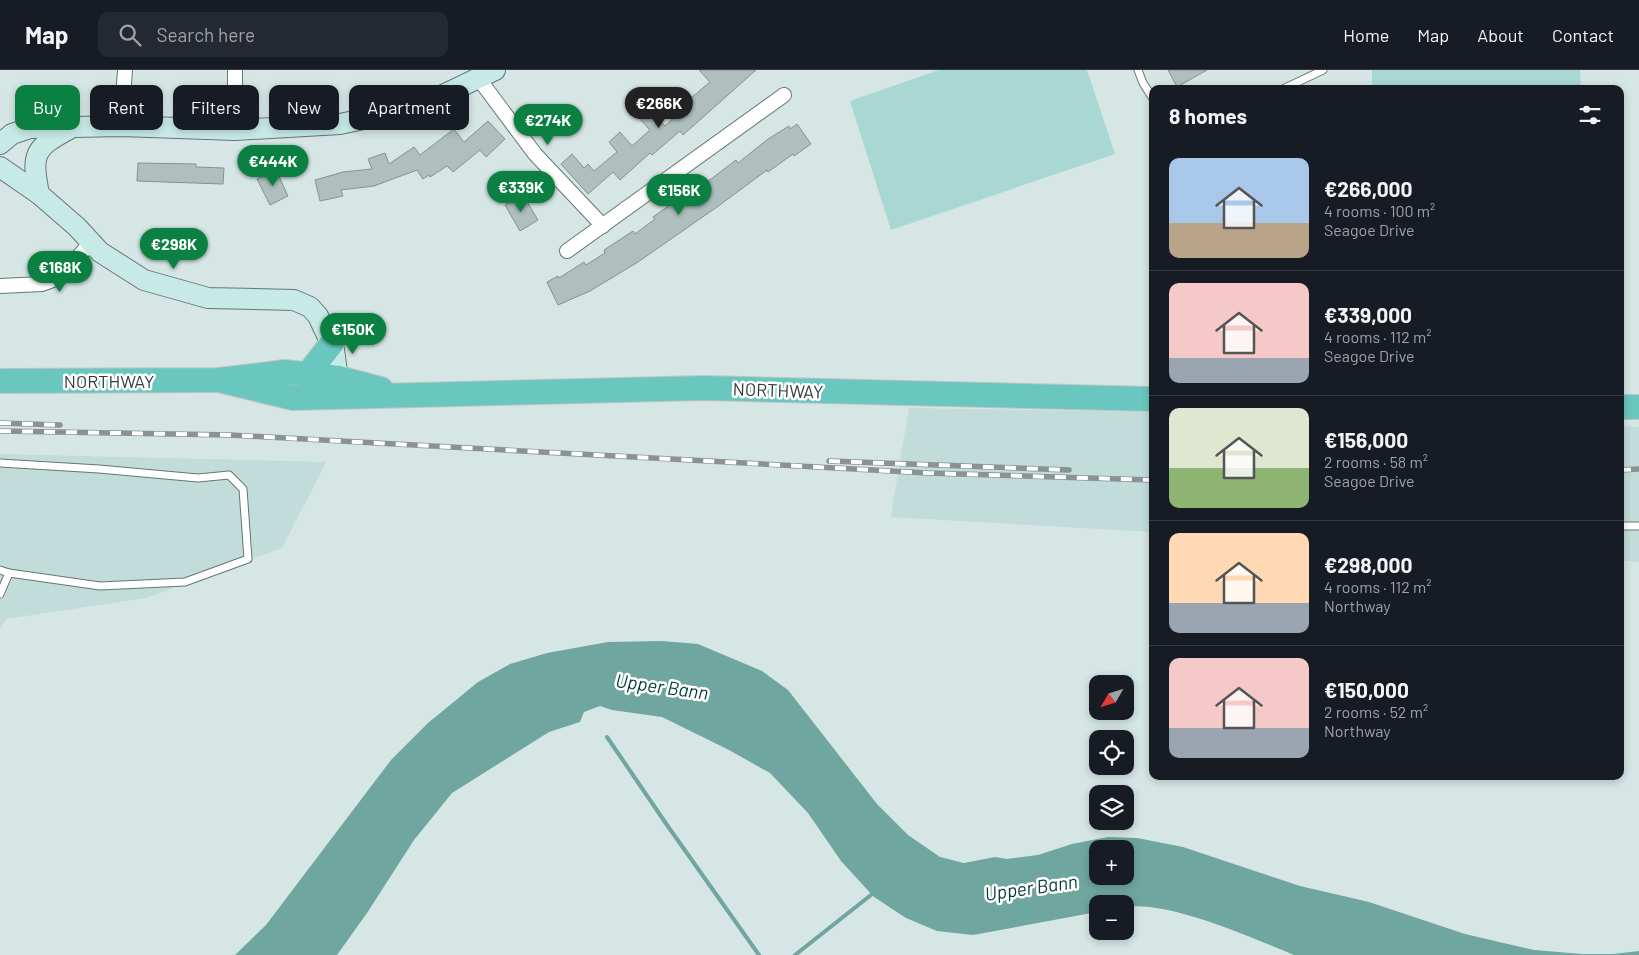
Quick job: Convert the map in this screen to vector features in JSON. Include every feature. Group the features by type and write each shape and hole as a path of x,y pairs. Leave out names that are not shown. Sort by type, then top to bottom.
{"highway":[{"path":"308,374 332,343"},
{"name":"NORTHWAY","path":"0,382 219,380 285,372 308,374 339,388 393,396 704,388 1149,398"},
{"name":"NORTHWAY","path":"219,380 293,398 339,388"},
{"path":"1624,407 1639,407"}],"main road":[{"path":"259,129 340,124 368,118 441,96 487,75"},
{"path":"4,135 23,130"},
{"path":"39,194 34,163 38,149 52,138 67,130"},
{"path":"0,167 39,194 78,227 100,252 144,280 208,298 294,300 310,307 318,316 332,343 339,388"}],"street":[{"path":"124,85 125,70"},
{"path":"236,70 236,85"},
{"path":"487,75 535,154 603,226"},
{"path":"567,251 784,95"},
{"path":"0,286 42,284 61,277 90,242"}],"lane":[{"path":"1138,70 1149,92"},
{"path":"1291,85 1323,70"},
{"path":"0,463 198,478 229,475 243,489 248,559 185,582 100,586 9,573 0,570"},
{"path":"1624,526 1639,526"},
{"path":"0,594 9,573"}],"shaded area":[{"path":"939,70 1087,70 1115,154 891,230 850,101"},
{"path":"1372,70 1580,70 1581,85 1372,85"},
{"path":"909,408 1149,412 1149,532 891,517"},
{"path":"1624,426 1639,427 1639,562 1624,560"},
{"path":"0,454 326,462 282,548 146,598 6,619 0,629"}],"water":[{"name":"Upper Bann","path":"662,641 698,644 762,671 788,690 877,804 908,835 940,857 964,863 995,857 1007,859 1038,855 1089,841 1089,885 1134,885 1134,840 1093,840 1108,837 1137,838 1183,847 1300,886 1369,902 1465,934 1534,950 1582,954 1613,954 1639,951 1639,955 1294,955 1234,930 1187,915 1164,909 1134,906 1134,895 1089,895 1089,913 973,935 937,931 906,918 874,897 841,861 808,813 770,773 729,750 662,717 612,710 600,706 584,712 580,722 549,732 452,793 414,840 367,913 337,955 235,955 266,925 391,760 428,723 478,682 510,664 547,653 608,642"}],"building":[{"path":"699,70 756,70 683,135 680,131 652,155 650,153 620,180 613,172 588,194 561,164 572,154 584,168 588,164 594,171 617,152 609,142 620,132 632,146 650,130 636,115 646,105 665,126 683,109 673,99 683,90 691,98 710,82"},
{"path":"1168,70 1207,70 1181,85 1176,85"},
{"path":"488,121 505,139 486,157 480,150 453,172 447,166 430,177 429,175 423,179 417,170 374,186 341,190 343,196 320,201 315,180 343,172 372,169 368,159 385,153 389,164 414,147 420,155 453,130 455,130 464,142"},
{"path":"797,124 811,144 768,172 767,170 638,262 590,291 558,305 547,282 558,276 559,278 584,262 586,265 605,253 604,250 633,231 635,234 655,219 653,217 684,195 686,198 736,160 738,163 768,139 789,126 790,129"},
{"path":"138,163 196,164 196,167 224,168 223,184 137,181"},
{"path":"276,170 288,196 270,205 257,179"},
{"path":"523,195 538,220 520,231 505,205"}],"waterway":[{"path":"607,737 759,955"},
{"path":"795,955 876,891"}],"railway":[{"path":"0,423 60,425"},
{"path":"0,431 230,435 927,473 1149,480"},
{"path":"829,461 1069,470"},
{"path":"1624,470 1639,469"}]}
